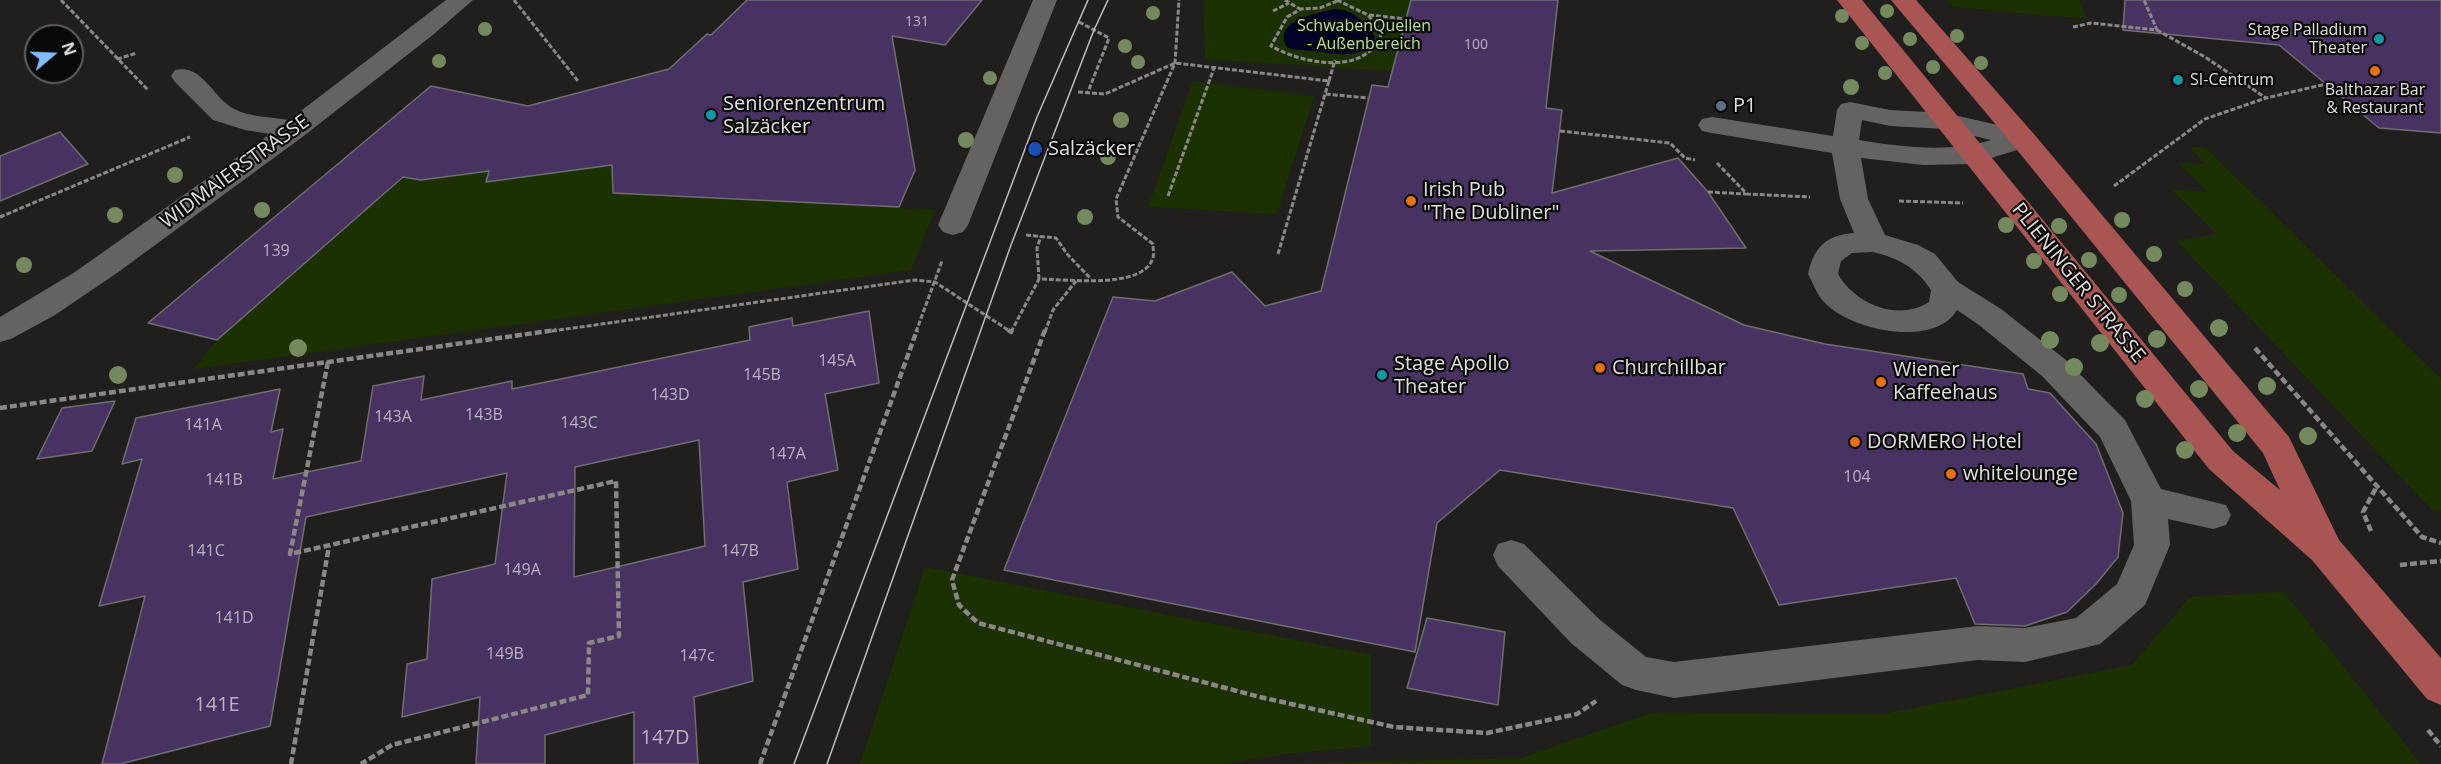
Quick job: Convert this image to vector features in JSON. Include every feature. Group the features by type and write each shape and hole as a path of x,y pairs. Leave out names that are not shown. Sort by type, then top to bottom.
{"main road":[{"name":"PLIENINGER STRASSE","path":"1850,0 1945,122 2221,460 2325,549 2441,687"},
{"name":"PLIENINGER STRASSE","path":"1904,0 2023,139 2277,446 2325,549"}],"street":[{"name":"WIDMAIERSTRASSE","path":"0,331 65,294 295,129 461,0"},
{"path":"953,225 1045,0"},
{"path":"184,76 223,114 245,122 295,129"},
{"path":"1873,242 1854,199 1845,146 1851,110 1890,118 1945,122 2023,139"},
{"path":"1712,125 1891,154 1972,155 2023,139"},
{"path":"1511,555 1585,631 1636,673 1674,680 1978,643 2025,645 2086,632 2132,594 2152,545 2149,501 2113,429 2054,368 1990,317 1947,289 1933,267 1906,250 1873,242 1845,244 1827,256 1823,274 1835,295 1861,312 1893,322 1924,320 1943,308 1947,289"},
{"path":"2149,501 2214,515"}],"path":[{"path":"514,0 578,81"},
{"path":"1039,279 1117,280 1133,277 1146,268 1154,258 1153,244 1118,217 1116,199 1175,63 1179,0"},
{"path":"1285,0 1301,9"},
{"path":"2144,0 2157,30"},
{"path":"1368,15 1381,32 1380,43 1369,52 1352,60 1281,53 1271,46 1287,17 1301,9 1320,8 1337,1 1368,15 1406,19"},
{"path":"1274,10 1289,3"},
{"path":"1070,18 1108,38 1088,93"},
{"path":"2073,27 2091,23 2157,30 2205,57 2266,98"},
{"path":"117,59 137,53"},
{"path":"1278,254 1335,60"},
{"path":"1078,92 1105,94 1175,63 1329,81"},
{"path":"1168,196 1215,68"},
{"path":"2112,187 2205,119 2266,98 2326,84"},
{"path":"1325,94 1368,98"},
{"path":"1560,131 1670,143 1685,158 1696,160"},
{"path":"0,217 193,135"},
{"path":"1706,161 1717,163 1747,194"},
{"path":"1707,192 1961,203"},
{"path":"1026,235 1056,238 1068,255 1091,279"},
{"path":"0,408 915,280 935,282 1011,332 1039,279 1037,248 1041,236"},
{"path":"1076,280 1053,310 952,580 954,600 978,622 1260,697 1394,727 1486,733 1536,724 1577,714 1636,673"},
{"path":"760,764 935,282"},
{"path":"328,362 290,554 616,481 619,636 589,643 588,695 392,744 361,764"},
{"path":"291,764 329,546"},
{"path":"2397,566 2441,561"}],"green space":[{"name":"SchwabenQuellen - Außenbereich","path":"1204,0 1411,0 1392,71 1205,59"},
{"path":"1948,0 2079,0 2087,19 1954,7"},
{"path":"1193,81 1314,96 1277,214 1148,207"},
{"path":"2190,147 2205,147 2441,379 2441,510 2433,511 2177,241 2217,234 2171,189 2208,192 2178,163 2205,164"},
{"path":"612,165 614,193 935,210 911,270 194,369 217,340 403,177 421,180 489,171 486,182"},
{"path":"925,567 1371,655 1371,746 1284,754 1224,764 860,764"},
{"path":"2284,592 2421,764 1274,764 1521,758 1651,713 1883,714 2132,665 2190,597"}],"water":[{"path":"1334,9 1347,11 1362,22 1375,37 1370,45 1357,53 1349,54 1297,50 1287,47 1284,38 1285,30 1291,24 1308,16"}],"building":[{"path":"747,0 982,0 945,45 892,36 915,170 899,207 613,193 612,165 486,182 489,171 421,180 403,177 217,340 148,323 431,86 528,106 669,69 707,34 711,35"},
{"path":"1411,0 1558,0 1546,108 1562,110 1552,193 1678,158 1708,192 1746,248 1590,251 1744,325 1825,344 2023,374 2028,389 2050,393 2096,444 2123,513 2118,557 2096,584 2067,612 2025,626 1975,624 1956,578 1779,605 1733,508 1500,470 1437,523 1415,652 1004,570 1113,297 1155,301 1232,272 1265,306 1321,291 1372,85 1388,87"},
{"path":"2125,0 2441,0 2441,133 2379,128 2279,45 2123,30"},
{"path":"60,132 88,164 0,201 0,156"},
{"path":"869,311 879,383 825,394 838,470 787,482 798,569 743,582 753,681 694,697 698,764 634,764 634,712 545,735 545,764 476,764 480,697 402,717 407,664 427,659 432,579 495,564 507,473 306,517 270,726 120,764 102,764 145,596 99,606 142,459 122,464 136,418 280,389 271,432 283,429 273,479 361,461 373,386 424,376 421,400 512,381 512,389 750,340 749,327 792,318 793,326","holes":["699,440 705,546 574,577 575,467"]},
{"path":"115,401 92,451 37,459 62,408"},
{"path":"1427,618 1505,632 1498,705 1407,688"}],"tram line":[{"path":"794,764 1037,117 1088,0"},
{"path":"827,764 1011,245 1094,30 1108,0"}],"place":[{"name":"Stage Palladium Theater","path":"2379,39"},
{"name":"Balthazar Bar & Restaurant","path":"2375,71"},
{"name":"SI-Centrum","path":"2178,80"},
{"name":"P1","path":"1721,106"},
{"name":"Seniorenzentrum Salzäcker","path":"711,115"},
{"name":"Salzäcker","path":"1035,149"},
{"name":"Irish Pub \"The Dubliner\"","path":"1411,201"},
{"name":"Churchillbar","path":"1600,368"},
{"name":"Stage Apollo Theater","path":"1382,375"},
{"name":"Wiener Kaffeehaus","path":"1881,382"},
{"name":"DORMERO Hotel","path":"1855,442"},
{"name":"whitelounge","path":"1951,474"}]}
